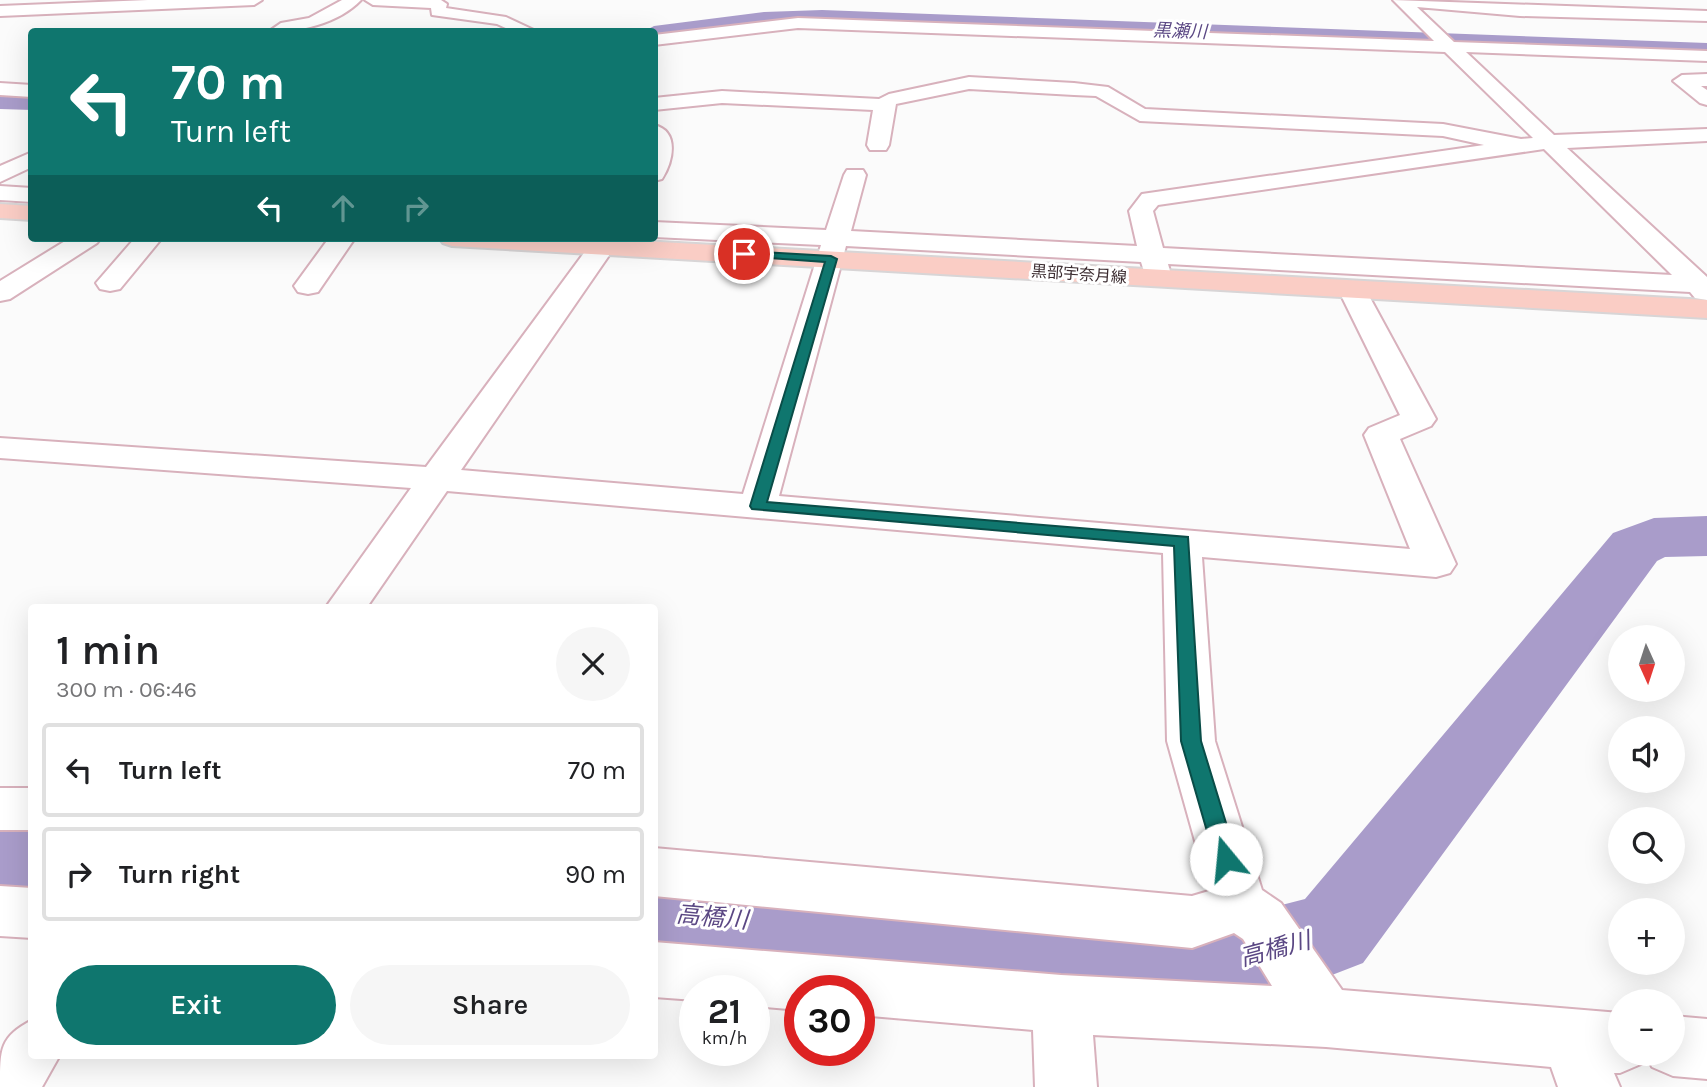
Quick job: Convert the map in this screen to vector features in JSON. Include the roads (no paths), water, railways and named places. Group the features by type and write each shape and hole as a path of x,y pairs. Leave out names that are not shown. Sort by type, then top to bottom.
{"main road":[{"path":"0,211 28,213"},
{"name":"黒部宇奈月線","path":"574,242 833,248 1155,268 1352,289 1705,293"}],"street":[{"path":"0,11 254,0"},
{"path":"283,28 313,22 354,0"},
{"path":"373,0 439,4 488,1"},
{"path":"1401,0 1520,10 1707,16"},
{"path":"1401,0 1705,293"},
{"path":"439,4 438,12 500,20 520,28"},
{"path":"658,34 798,23 1442,41 1707,56"},
{"path":"1707,80 1682,81 1707,99"},
{"path":"878,145 884,105 889,100 969,83 1101,91 1140,115 1443,130 1522,146"},
{"path":"0,89 28,91"},
{"path":"658,104 722,97 884,105"},
{"path":"658,134 662,152 658,163"},
{"path":"1705,293 1155,268 1141,211 1150,199 1548,142 1707,135"},
{"path":"0,175 28,160"},
{"path":"758,506 855,174"},
{"path":"0,193 28,195"},
{"path":"658,229 833,248"},
{"path":"0,293 82,242"},
{"path":"110,283 146,242"},
{"path":"308,286 339,242"},
{"path":"348,604 605,243"},
{"path":"0,448 436,479 1437,564 1381,435 1419,419 1352,289"},
{"path":"1182,541 1191,741 1241,906 1262,921 1326,1018"},
{"path":"0,808 28,809"},
{"path":"658,872 1192,922 1241,906"},
{"path":"0,911 28,914"},
{"path":"658,969 1061,1004 1326,1018 1594,1057"},
{"path":"1061,1004 1066,1087"},
{"path":"1685,1047 1707,1049"},
{"path":"5,1087 28,1055"}],"waterway":[{"name":"黒瀬川","path":"658,33 764,20 822,18 1707,51"},
{"name":"黒瀬川","path":"0,100 28,101"},
{"name":"高橋川","path":"658,912 967,938 1219,965 1332,934 1635,547 1654,538 1707,536"},
{"name":"高橋川","path":"0,859 28,862"}]}
